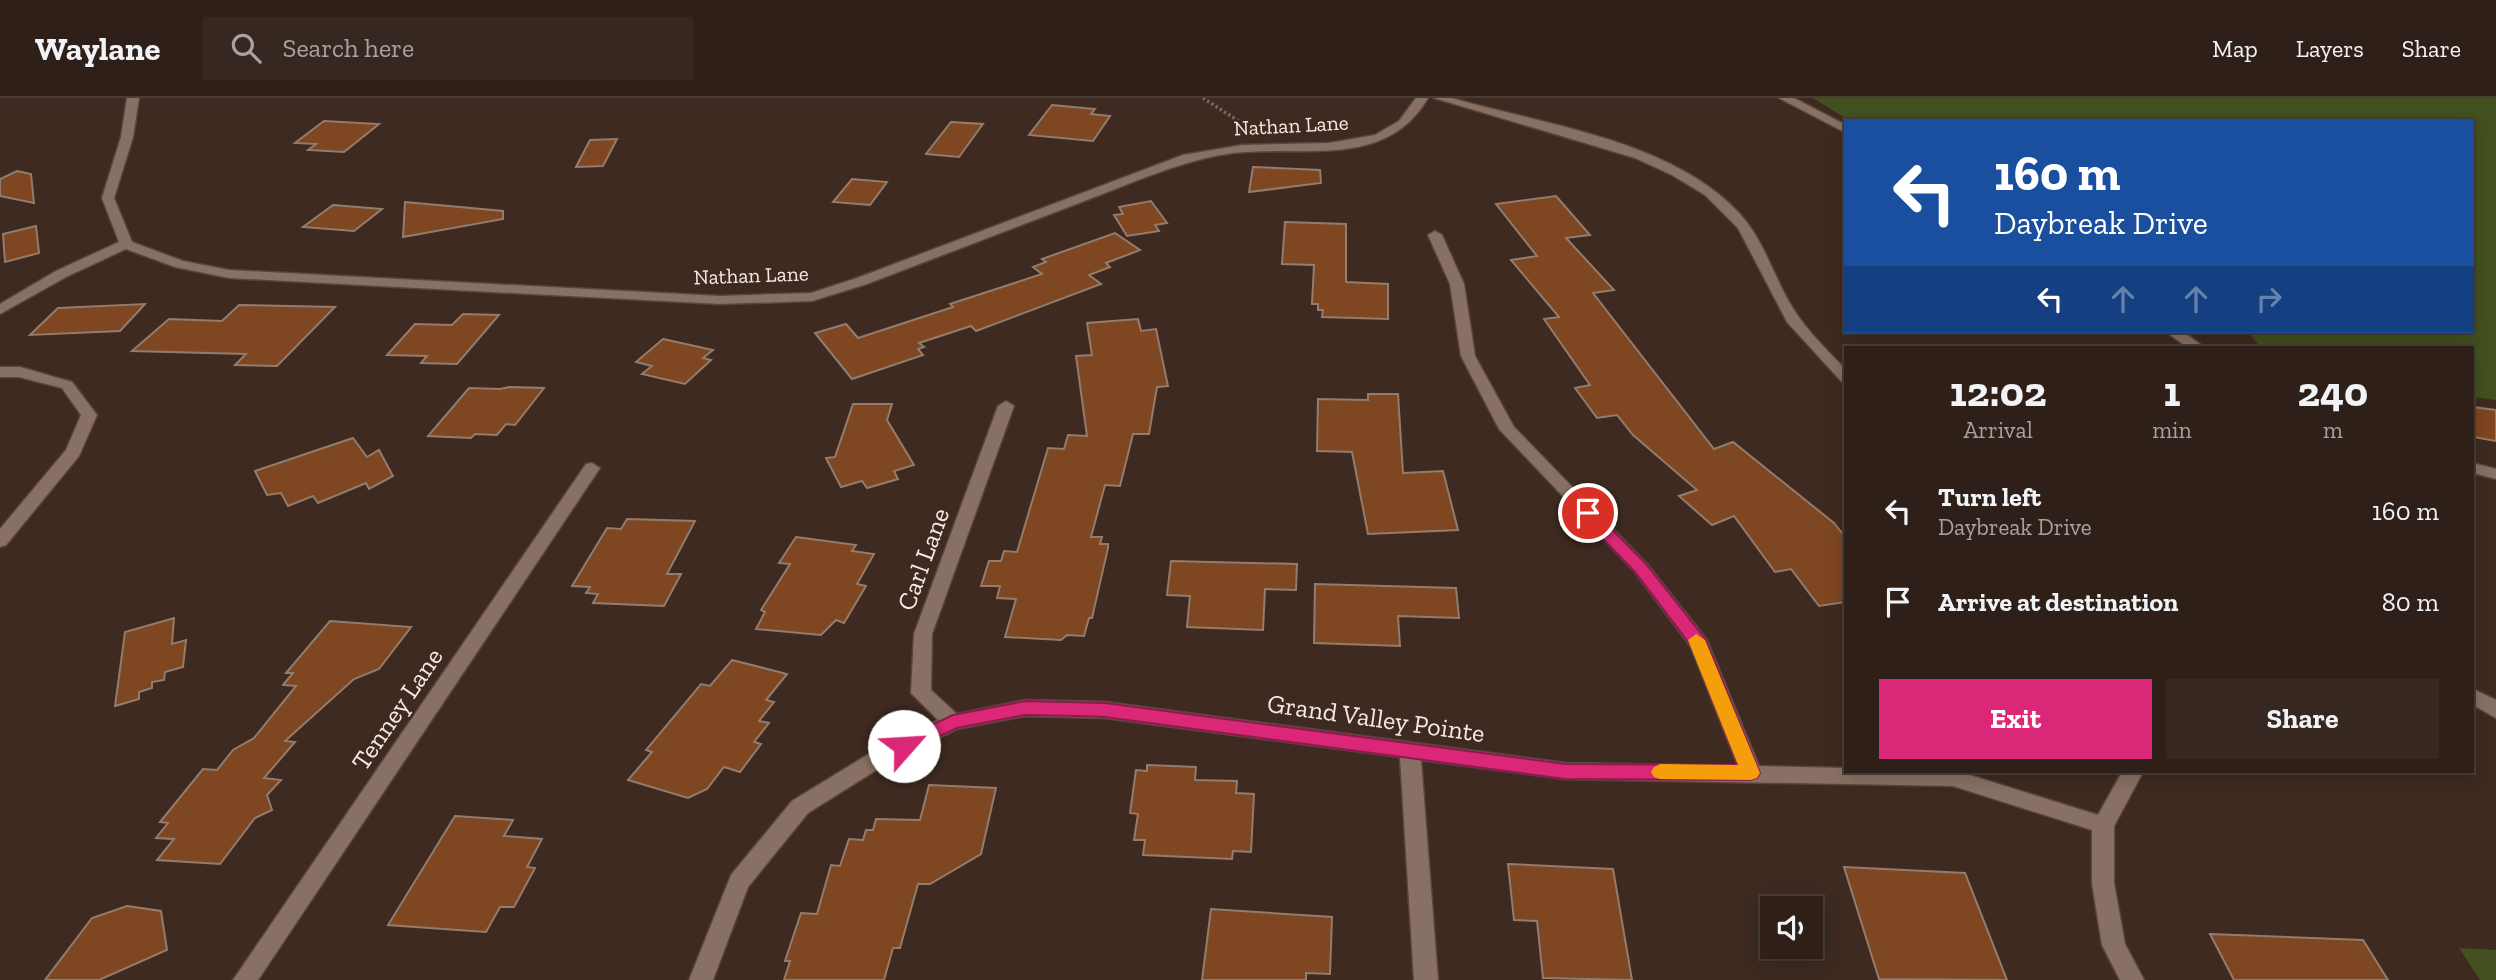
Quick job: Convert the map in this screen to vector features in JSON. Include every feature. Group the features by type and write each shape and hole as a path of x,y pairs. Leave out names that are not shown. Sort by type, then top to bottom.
{"street":[{"path":"0,310 24,293 74,266 126,244 108,198 127,136 133,98"},
{"name":"Nathan Lane","path":"126,244 180,264 229,274 720,300 801,298 862,281 1186,158 1215,150 1353,144 1377,138 1395,130 1411,116 1422,98"},
{"path":"1440,98 1632,153 1669,167 1700,184 1735,215 1761,257 1787,311 1844,376"},
{"path":"1785,98 1844,129"},
{"path":"1435,235 1457,284 1468,356 1507,429 1641,568 1700,645 1751,773"},
{"path":"2175,333 2194,346"},
{"path":"0,372 20,372 66,385 89,415 73,452 0,541"},
{"name":"Carl Lane","path":"953,722 921,693 923,634 1006,406"},
{"name":"Tenney Lane","path":"245,980 592,468"},
{"path":"2474,468 2496,474"},
{"path":"2474,697 2496,710"},
{"name":"Grand Valley Pointe","path":"701,980 739,882 800,807 879,758 953,722 1025,708 1105,710 1565,771 1953,778 2103,825"},
{"path":"1410,751 1426,980"},
{"path":"2132,773 2103,825 2103,883 2114,945 2132,980"}],"path":[{"path":"1203,98 1241,122 1260,147"}],"green space":[{"path":"1813,98 2496,98 2496,400 2474,397 2474,346 2259,346 2249,333 2474,333 2474,119 1847,119"},
{"path":"2459,948 2496,950 2496,980 2480,980"}],"building":[{"path":"1052,105 1095,109 1091,114 1110,116 1093,141 1029,135"},
{"path":"324,121 379,124 344,152 308,150 316,144 295,143"},
{"path":"951,122 983,124 959,157 926,154"},
{"path":"617,139 603,166 576,167 590,140"},
{"path":"1253,167 1320,170 1321,183 1249,192"},
{"path":"17,171 31,174 34,203 0,196 0,179"},
{"path":"852,179 887,182 870,205 833,202"},
{"path":"1556,196 1590,235 1566,238 1614,290 1593,293 1714,449 1733,442 1834,523 1844,536 1844,602 1819,606 1791,569 1775,572 1734,516 1712,525 1679,496 1697,490 1633,435 1617,415 1597,418 1575,388 1590,385 1544,319 1559,317 1511,260 1537,256 1496,204"},
{"path":"1151,201 1167,223 1155,225 1159,231 1127,236 1114,215 1123,214 1119,207"},
{"path":"405,202 503,211 503,219 403,237"},
{"path":"333,205 382,209 354,231 303,227"},
{"path":"1285,222 1346,224 1346,282 1388,284 1388,319 1322,317 1323,310 1318,310 1318,304 1312,304 1314,265 1282,264"},
{"path":"36,226 39,253 5,262 3,234"},
{"path":"1115,233 1140,250 1106,263 1110,267 1089,275 1101,284 976,331 971,326 919,343 924,347 918,349 923,355 852,379 815,333 846,324 858,338 953,307 950,304 1042,274 1033,267 1046,262 1042,259"},
{"path":"145,304 120,331 30,335 58,308"},
{"path":"239,305 335,307 277,366 235,365 246,354 132,351 169,319 222,321"},
{"path":"463,314 499,315 457,364 421,363 427,356 387,355 415,324 452,325"},
{"path":"1138,319 1141,331 1156,329 1168,386 1157,387 1149,434 1133,434 1120,486 1105,485 1091,537 1102,537 1100,544 1108,544 1108,548 1092,618 1089,618 1084,636 1067,635 1061,640 1005,637 1016,599 997,598 1000,586 981,586 989,561 1001,561 1004,551 1017,552 1048,448 1064,449 1068,435 1087,436 1076,356 1092,355 1087,323"},
{"path":"663,339 713,350 703,358 711,360 685,384 642,374 652,366 636,362"},
{"path":"469,388 544,388 515,425 506,424 497,435 475,434 471,438 428,436"},
{"path":"1368,394 1398,394 1403,473 1443,471 1458,530 1368,534 1352,452 1317,451 1318,399 1368,400"},
{"path":"853,404 892,404 887,420 914,465 894,471 898,479 867,488 862,481 841,487 826,458 835,457"},
{"path":"2474,407 2496,410 2496,441 2474,437"},
{"path":"353,438 367,457 379,450 393,476 369,489 366,483 318,503 313,496 288,506 281,493 267,495 255,471"},
{"path":"627,519 695,521 667,574 681,574 664,606 593,603 598,594 586,593 590,587 572,586 607,528 621,529"},
{"path":"796,537 856,545 852,551 874,554 857,584 866,586 844,623 836,620 821,635 756,629 765,612 761,610 790,564 779,563"},
{"path":"1171,561 1297,564 1296,590 1265,589 1263,630 1187,627 1190,596 1167,595"},
{"path":"1315,584 1456,588 1459,618 1398,616 1400,646 1314,643"},
{"path":"174,618 172,644 186,640 183,667 165,672 164,680 152,682 152,688 139,692 139,699 115,706 125,632"},
{"path":"330,621 411,627 379,669 354,679 285,741 295,742 264,778 281,780 267,795 272,810 255,818 220,864 157,860 174,839 156,838 168,823 160,822 203,769 217,770 233,750 254,738 296,686 283,685 293,673 286,673"},
{"path":"732,660 787,674 766,700 774,702 759,721 769,723 754,742 761,744 740,772 724,767 707,789 688,798 628,780 652,752 646,750 701,684 710,686"},
{"path":"1147,765 1196,767 1195,780 1237,781 1236,793 1254,794 1251,852 1233,851 1232,859 1143,855 1145,840 1134,840 1138,814 1130,813 1136,770 1147,771"},
{"path":"929,785 996,788 981,854 930,884 918,884 900,948 893,948 884,980 784,980 790,961 785,961 801,913 817,914 831,865 840,866 849,839 863,840 866,830 873,830 876,819 920,820"},
{"path":"455,816 513,820 504,836 542,839 527,867 535,868 514,907 500,907 486,932 388,925"},
{"path":"1508,864 1613,869 1632,980 1543,978 1537,921 1514,920"},
{"path":"1844,867 1965,873 2007,980 1879,979"},
{"path":"127,906 161,911 167,950 99,980 45,980 92,918"},
{"path":"1211,909 1332,917 1330,974 1306,973 1306,980 1202,980"},
{"path":"2210,934 2363,940 2388,980 2234,980"}],"slow traffic":[{"path":"1660,772 1751,773 1696,640"}],"route":[{"path":"904,746 953,722 1025,708 1078,709 1105,710 1565,771 1751,773 1700,645 1641,568 1588,513"}]}
